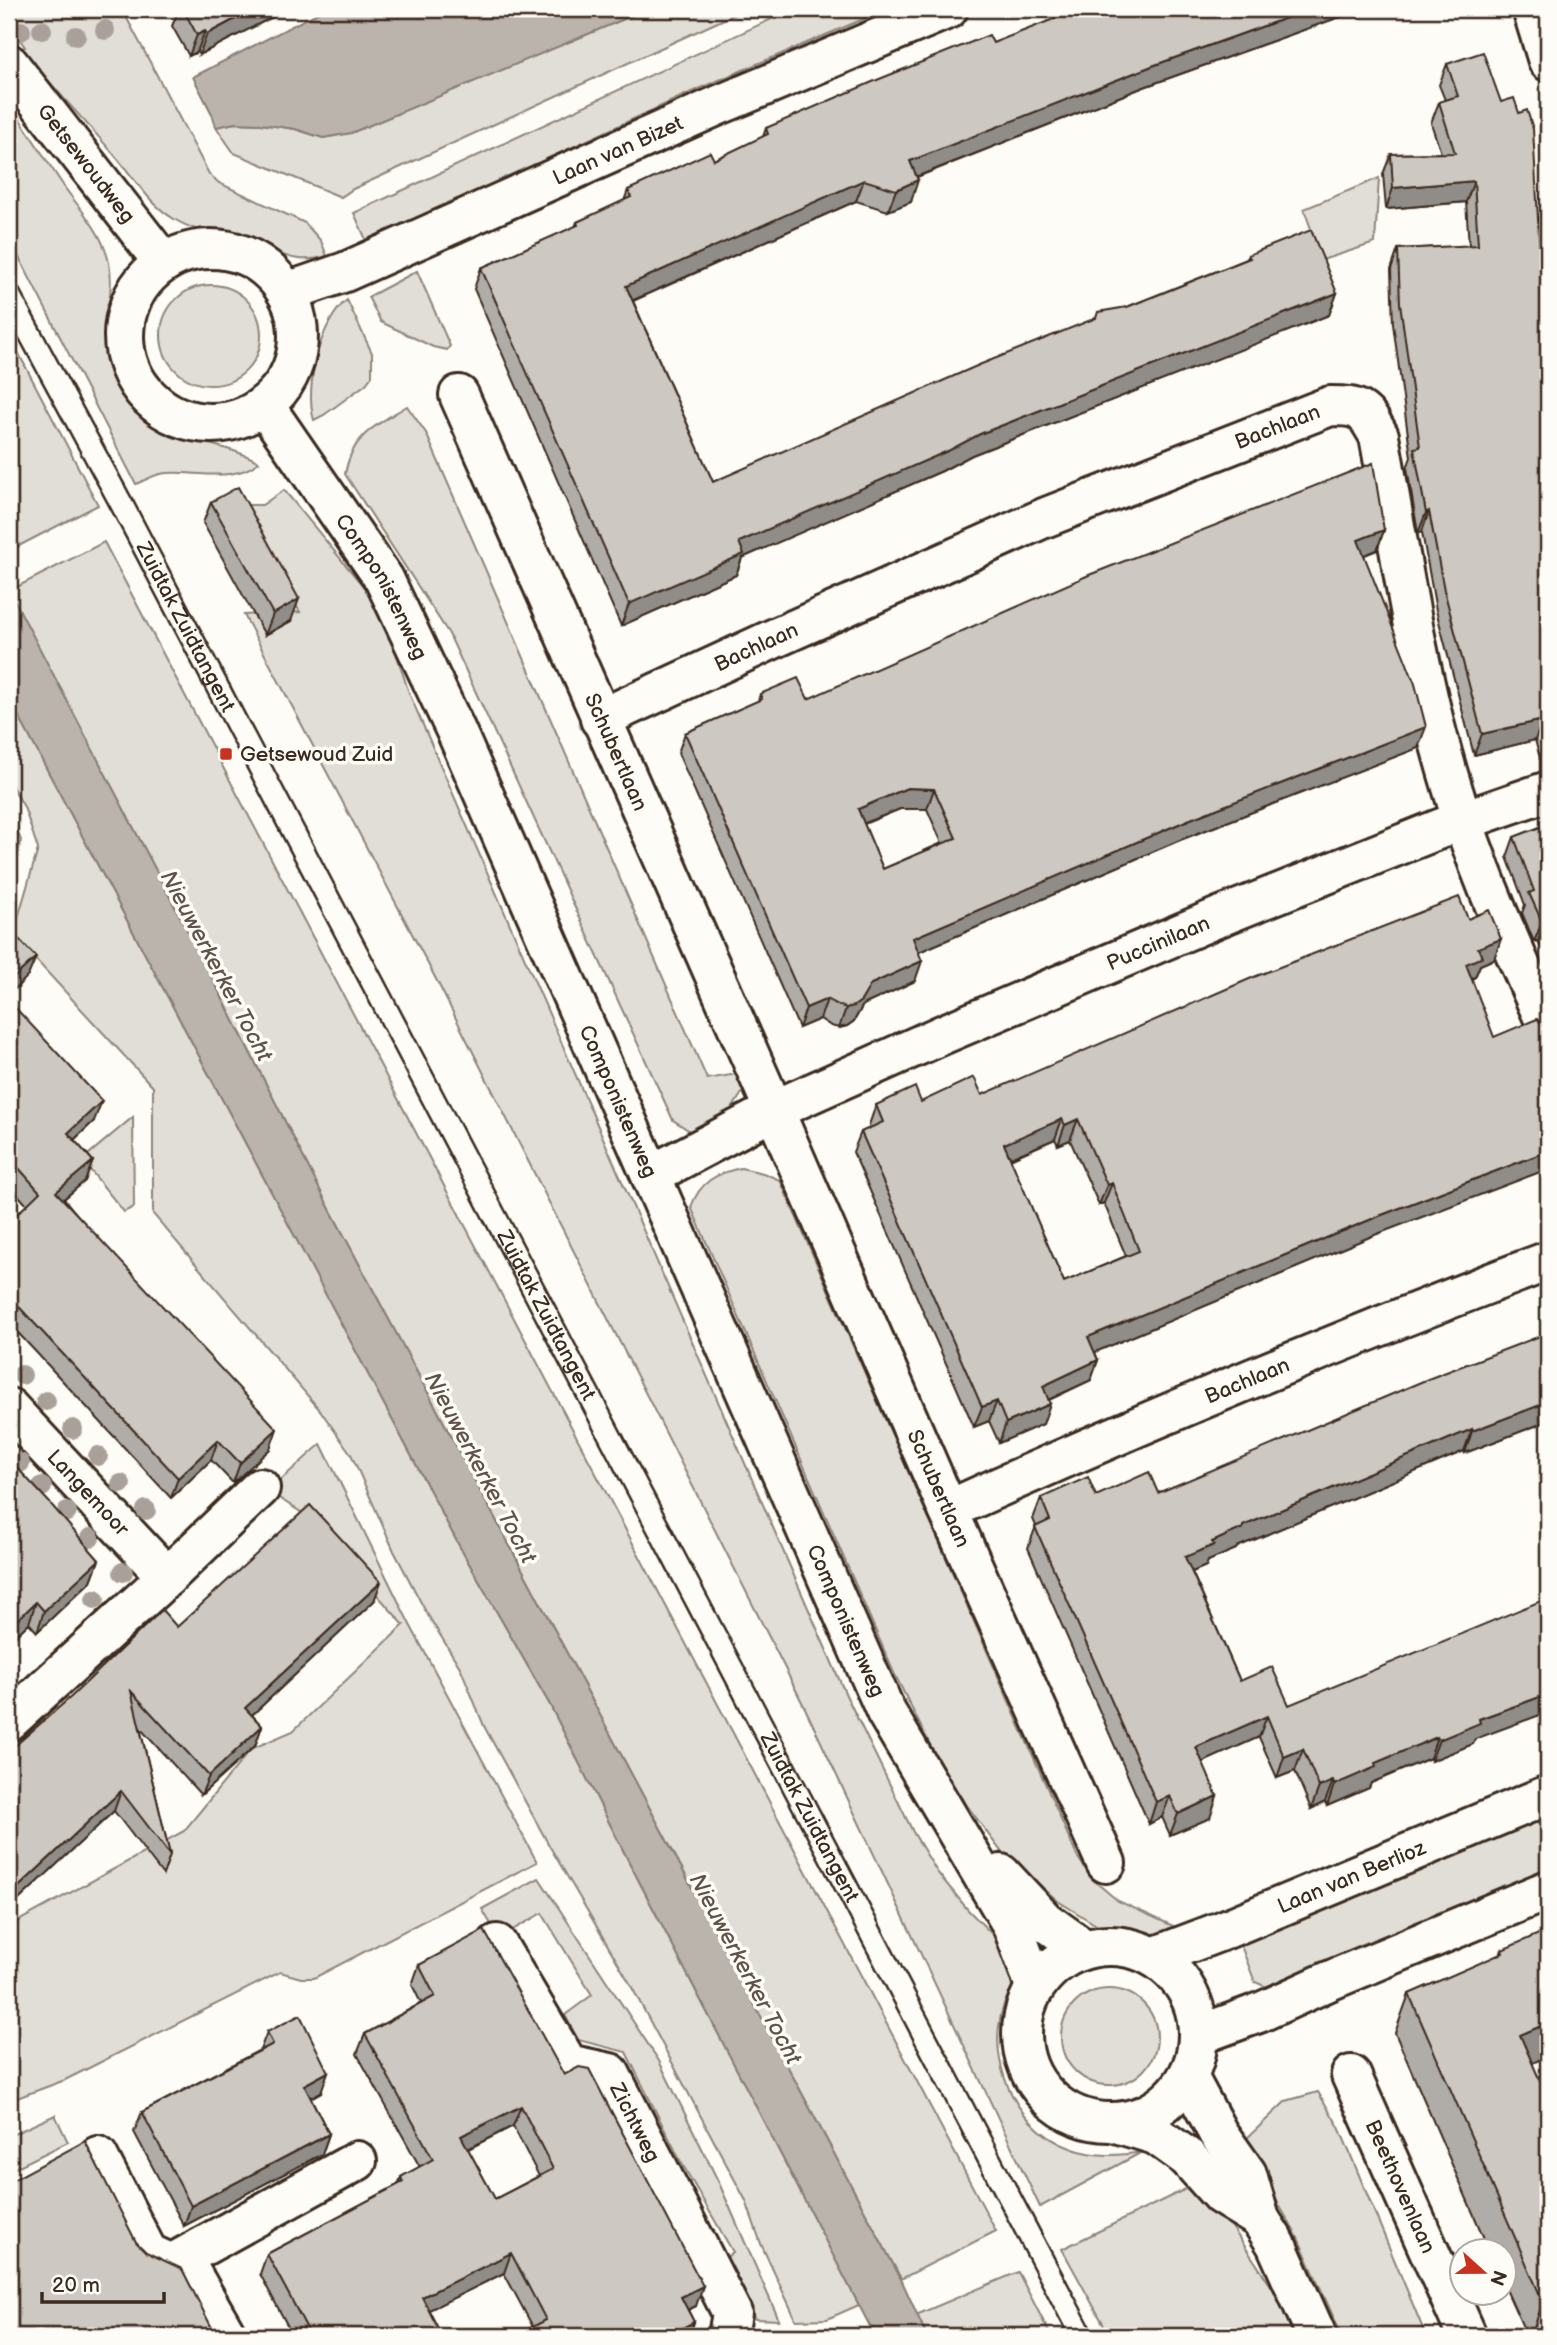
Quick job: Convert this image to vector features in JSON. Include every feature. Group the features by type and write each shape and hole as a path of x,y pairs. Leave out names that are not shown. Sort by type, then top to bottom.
{"street":[{"name":"Laan van Bizet","path":"287,292 345,272 719,105 948,9"},
{"path":"1532,9 1548,61"},
{"name":"Getsewoudweg","path":"9,64 163,262"},
{"path":"208,248 232,251 254,259 273,273 287,292 297,316 299,341 294,365 282,388 264,405 239,419 212,424 184,419 159,407 140,387 128,362 124,334 129,306 142,281 163,262 184,252 208,248"},
{"name":"Schubertlaan","path":"459,395 948,1510 1106,1863"},
{"name":"Componistenweg","path":"264,405 384,579 456,731 886,1712 1013,1925 1035,1986"},
{"name":"Bachlaan","path":"600,719 1044,518 1330,407 1353,406 1369,418 1379,436 1424,680 1463,821 1514,953 1548,1028"},
{"name":"Puccinilaan","path":"774,1110 944,1034 1194,928 1463,821 1548,791"},
{"path":"651,1175 774,1110"},
{"name":"Bachlaan","path":"948,1510 1118,1434 1398,1318 1548,1261"},
{"name":"Langemoor","path":"9,1408 167,1577"},
{"path":"9,1721 260,1488"},
{"name":"Laan van Berlioz","path":"1153,1956 1306,1896 1548,1795"},
{"name":"Componistenweg","path":"945,1814 1045,1922 1084,1949"},
{"path":"1199,2035 1261,2012 1328,1981 1548,1890"},
{"name":"Zichtweg","path":"497,1944 568,2064 610,2073 732,2313 729,2336"},
{"path":"1116,2123 1145,2116 1169,2100 1188,2077 1196,2056 1199,2035 1194,2004 1178,1977 1153,1956 1119,1946 1084,1949 1056,1963 1035,1986 1023,2016 1022,2038 1022,2049 1033,2079 1054,2104 1083,2119 1116,2123 1157,2135 1188,2158 1221,2195 1260,2219"},
{"name":"Beethovenlaan","path":"1352,2075 1467,2336"},
{"path":"1188,2077 1218,2133 1247,2174 1260,2219 1276,2244 1317,2336"},
{"path":"98,2155 148,2253 191,2273 228,2336"},
{"path":"172,2264 358,2161"}],"lane":[{"name":"Zuidtak Zuidtangent","path":"9,295 121,503 1082,2336"}],"shaded area":[{"path":"9,9 122,9 209,174 219,183 305,223 321,241 327,256 307,259 290,257 193,228 165,213 143,191 22,48 25,47 9,23"},
{"path":"325,9 648,9 351,133 323,138 295,129 261,124 235,123 216,127 193,77"},
{"path":"648,9 746,9 353,189 341,197 234,153 216,127 235,123 261,124 295,129 323,138 351,133"},
{"path":"793,9 887,9 698,89 367,242 354,213"},
{"path":"9,103 95,228 104,246 111,276 106,351 116,384 122,394 137,412 158,427 231,450 259,462 249,468 227,474 163,473 136,484 9,238"},
{"path":"1379,178 1375,243 1322,260 1304,209"},
{"path":"417,271 450,346 447,350 433,347 381,322 368,297"},
{"path":"211,285 239,293 253,307 261,335 253,363 239,377 211,385 183,377 169,363 161,335 169,307 183,293"},
{"path":"347,300 372,353 372,376 366,384 314,420 311,391 317,356 329,323"},
{"path":"9,335 98,505 9,551"},
{"path":"407,406 426,433 707,1079 744,1073 745,1088 719,1130 699,1137 673,1120 449,634 345,474 348,461 359,441 375,426"},
{"path":"284,490 368,592 391,637 409,693 846,1695 913,1832 937,1872 968,1910 996,1938 1016,1981 1004,2004 999,2028 999,2053 1005,2078 1015,2101 1031,2121 1050,2138 1073,2149 1107,2155 1142,2152 1040,2207 805,1708 438,983 244,615 300,612 239,505 262,505"},
{"path":"104,542 996,2231 901,2279 324,1198 205,964 9,591"},
{"path":"9,590 324,1198 901,2279 927,2336 875,2336 550,1705 462,1551 9,698"},
{"path":"9,698 462,1551 550,1705 859,2305 827,2319 796,2320 761,2244 746,2201 628,1980 550,1847 484,1726 461,1669 426,1612 394,1551 351,1454 320,1410 153,1214 153,1087 13,935 38,849 24,807 9,781"},
{"path":"9,815 21,840 9,893"},
{"path":"133,1117 134,1207 124,1212 82,1160"},
{"path":"741,1168 780,1180 1077,1856 1092,1879 1118,1901 1173,1926 1157,1936 1134,1929 1101,1928 1058,1901 1000,1850 946,1777 894,1673 691,1207 699,1191 710,1180"},
{"path":"321,1444 408,1621 537,1862 314,1978 301,1978 280,1972 65,2080 9,2101 9,1926 184,1831 251,1749 293,1731 404,1625 307,1516 268,1491"},
{"path":"1548,1809 1548,1876 1276,1991 1255,1982 1238,1938"},
{"path":"539,1878 659,2061 719,2183 779,2320 755,2319 721,2262 733,2252 681,2162 626,2052 578,2040 565,2015 592,1995 542,1913 499,1938 482,1909"},
{"path":"1109,1989 1127,1993 1143,2003 1153,2019 1157,2037 1153,2055 1143,2071 1127,2081 1109,2085 1091,2081 1075,2071 1065,2055 1061,2037 1065,2019 1075,2003 1091,1993"},
{"path":"1318,2092 1339,2127 1426,2336 1342,2336 1298,2238 1243,2142 1286,2101"},
{"path":"55,2115 68,2142 9,2171 9,2136"},
{"path":"1196,2184 1214,2200 1277,2295 1294,2336 1110,2336 1062,2249"},
{"path":"1018,2272 1051,2336 927,2336 916,2315"}],"building":[{"path":"183,9 254,9 207,34 205,31 197,35"},
{"path":"1056,9 1311,9 1152,66 910,161 918,180 896,190 864,180 626,286 713,482 979,365 1096,318 1098,312 1127,307 1250,258 1248,255 1311,230 1337,293 980,434 950,450 739,542 744,554 629,604 481,268 578,225 577,222 631,197 628,190 710,152 714,160 768,134 766,128 877,80 989,35 993,43 1059,17"},
{"path":"1483,52 1501,102 1514,98 1519,113 1527,110 1533,129 1543,309 1548,352 1548,738 1543,720 1482,734 1444,590 1429,511 1426,513 1414,448 1420,447 1400,303 1398,249 1478,245 1474,181 1393,188 1391,154 1455,153 1439,102 1458,96 1447,64"},
{"path":"1373,463 1384,530 1358,540 1415,684 1426,727 1188,820 913,938 922,961 871,984 861,1001 854,1006 846,1008 827,999 806,1008 685,733 762,699 760,694 798,678 808,699 1089,575","holes":["907,788 934,789 956,838 883,869 858,809"]},
{"path":"238,487 299,599 273,614 211,502"},
{"path":"1548,824 1548,927 1546,920 1542,922 1529,893 1534,891 1514,837"},
{"path":"1459,897 1468,919 1489,910 1501,939 1478,948 1482,957 1466,964 1494,1037 1537,1019 1548,1028 1548,1151 1379,1216 1088,1337 1098,1360 1043,1386 1050,1404 1006,1423 997,1401 982,1407 861,1132 883,1122 876,1105 915,1087 921,1102 974,1077 982,1095 1254,977","holes":["1062,1119 1065,1125 1078,1119 1107,1185 1112,1183 1139,1251 1064,1282 1004,1144"]},
{"path":"11,931 36,957 9,982 9,933"},
{"path":"9,1001 102,1101 68,1133 93,1161 56,1192 277,1429 240,1463 218,1440 178,1478 9,1296 9,1222 40,1192 9,1157"},
{"path":"1548,1333 1548,1402 1472,1429 1243,1526 1212,1542 1214,1545 1185,1557 1240,1681 1272,1667 1289,1705 1548,1598 1548,1694 1479,1719 1480,1723 1439,1740 1437,1737 1375,1763 1376,1767 1334,1785 1333,1781 1319,1787 1303,1749 1284,1757 1267,1716 1196,1747 1217,1796 1178,1814 1170,1796 1156,1802 1035,1527 1050,1520 1041,1498 1088,1477 1096,1496 1149,1472 1158,1493 1428,1379"},
{"path":"9,1459 99,1560 44,1611 36,1602 9,1628"},
{"path":"310,1505 381,1582 245,1708 262,1726 209,1776 131,1691 170,1855 121,1791 11,1894 9,1751 72,1696 162,1610 177,1627"},
{"path":"484,1930 564,2075 579,2067 589,2069 703,2286 681,2297 694,2322 667,2336 515,2336 546,2320 511,2253 422,2297 442,2336 311,2336 267,2254 403,2182 401,2177 433,2159 365,2034 435,1996 419,1965","holes":["521,2106 553,2169 495,2199 461,2136"]},
{"path":"1548,1930 1548,2023 1520,2035 1548,2099 1548,2300 1543,2302 1518,2245 1518,2236 1514,2236 1409,1994 1503,1953 1502,1950"},
{"path":"300,2015 328,2072 304,2085 329,2134 191,2206 142,2112 273,2044 267,2032"},
{"path":"85,2141 136,2242 146,2252 182,2269 216,2336 18,2336 9,2320 9,2182"}],"place":[{"name":"Getsewoud Zuid","path":"226,754"}],"water label":[{"name":"Nieuwerkerker Tocht","path":"216,966"},
{"name":"Nieuwerkerker Tocht","path":"480,1468"},
{"name":"Nieuwerkerker Tocht","path":"745,1969"}]}
